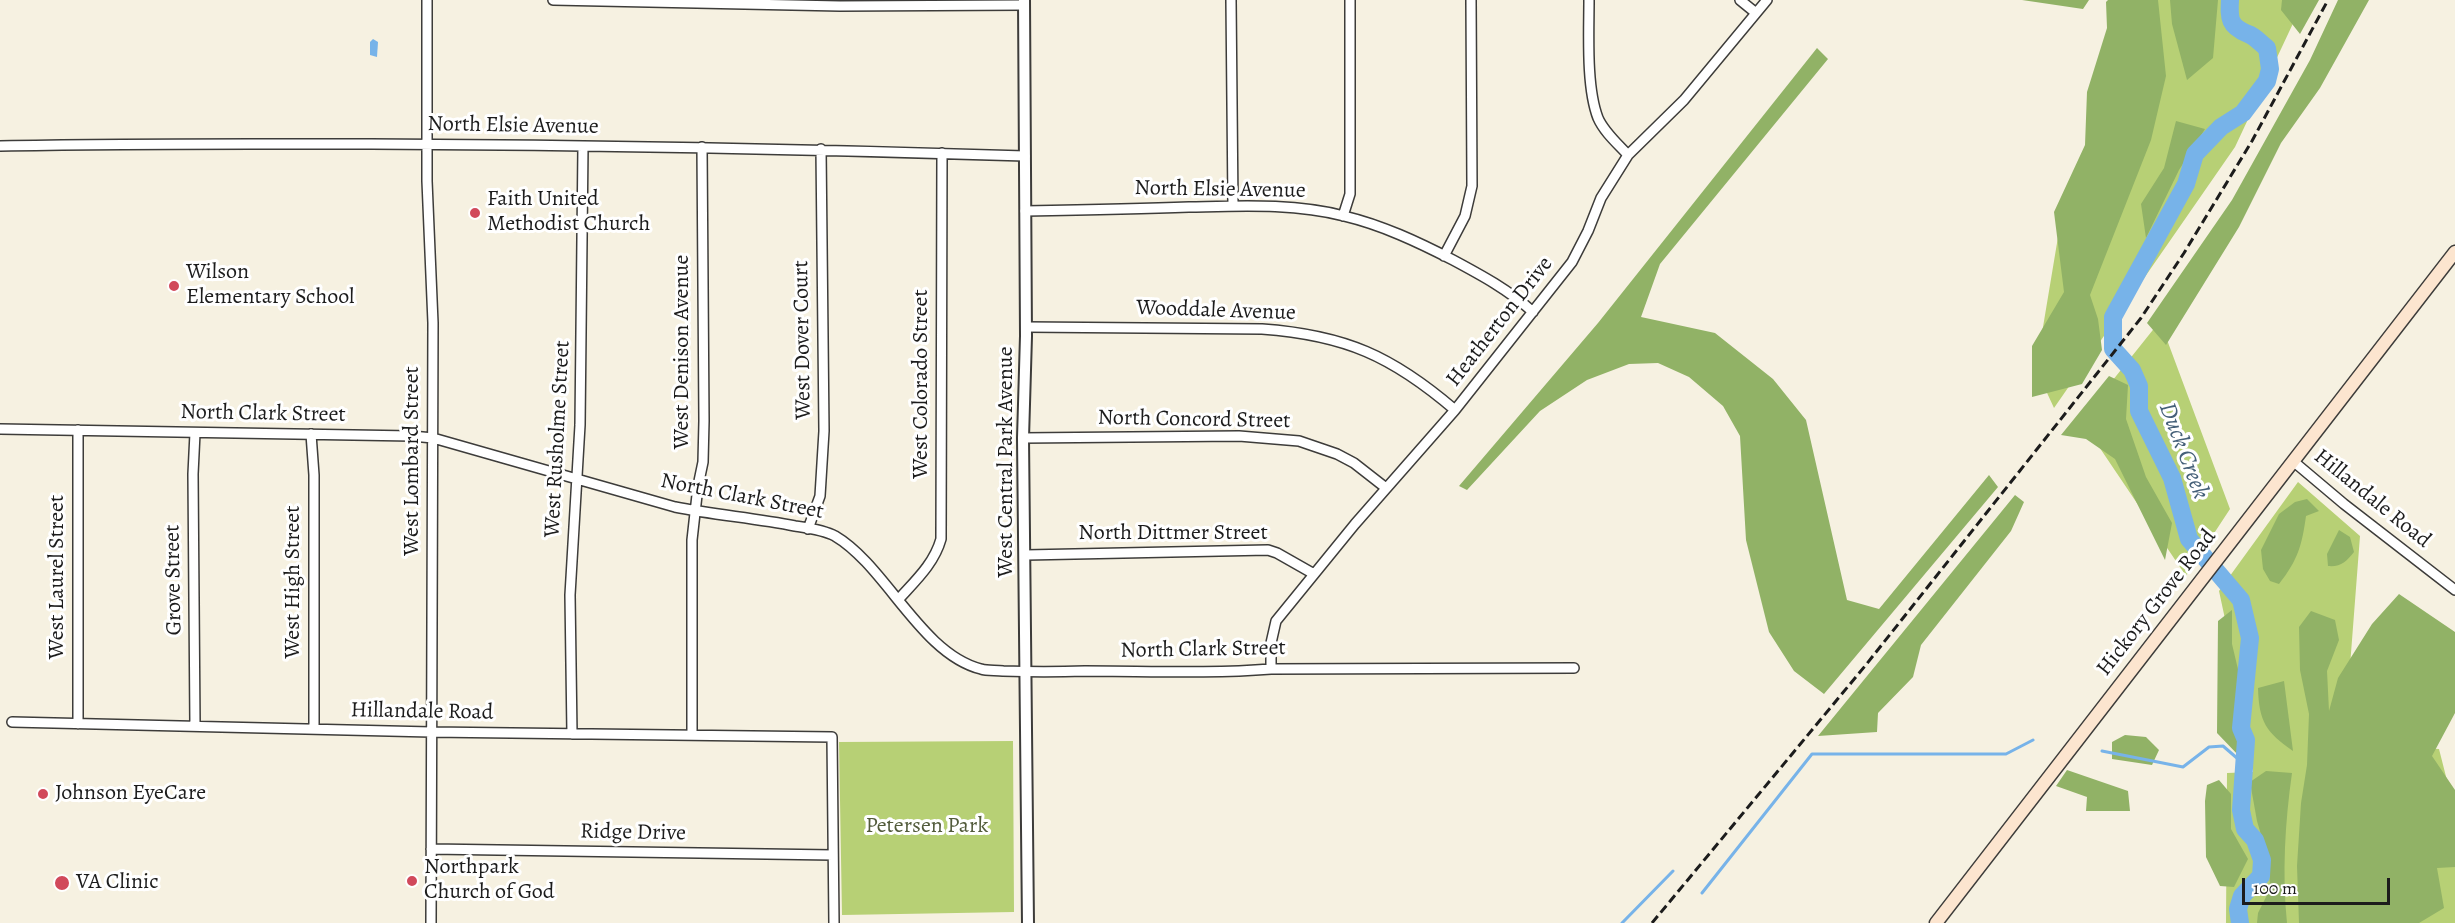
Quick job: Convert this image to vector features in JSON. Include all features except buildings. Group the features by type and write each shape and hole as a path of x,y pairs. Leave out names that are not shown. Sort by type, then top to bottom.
{"main road":[{"name":"Hickory Grove Road","path":"1936,923 2455,252"}],"street":[{"name":"West Lombard Street","path":"427,0 433,323 431,923"},
{"path":"553,0 840,6 1024,2"},
{"path":"1231,0 1233,206"},
{"path":"1343,216 1350,194 1350,0"},
{"path":"1444,256 1465,216 1472,186 1471,0"},
{"path":"1589,0 1589,47 1598,118 1607,132 1628,155"},
{"path":"1740,0 1756,13"},
{"name":"Heatherton Drive","path":"1271,669 1271,643 1276,621 1386,488 1455,410 1572,262 1601,198 1628,155 1684,100 1767,0"},
{"name":"West Central Park Avenue","path":"1024,2 1026,327 1023,438 1028,923"},
{"name":"North Elsie Avenue","path":"0,146 106,143 702,147 1025,156"},
{"name":"West Rusholme Street","path":"572,734 570,595 580,425 583,146"},
{"name":"West Denison Avenue","path":"692,735 692,551 694,511 703,462 704,421 702,147"},
{"name":"West Dover Court","path":"808,529 819,496 824,431 821,149"},
{"name":"West Colorado Street","path":"898,600 927,569 938,551 941,539 942,153"},
{"name":"North Elsie Avenue","path":"1025,211 1233,206 1278,207 1343,216 1367,222 1444,256 1517,297 1533,312"},
{"name":"Wooddale Avenue","path":"1026,327 1262,329 1300,332 1335,339 1378,355 1429,388 1455,410"},
{"name":"North Clark Street","path":"0,429 433,438 576,480 694,511 753,518 833,535 860,557 919,625 952,656 981,669 1027,672 1231,672 1271,669 1574,668"},
{"name":"West Laurel Street","path":"78,430 78,724"},
{"name":"Grove Street","path":"195,433 193,474 195,726"},
{"name":"West High Street","path":"311,434 314,475 314,729"},
{"name":"North Concord Street","path":"1023,438 1239,436 1299,441 1337,454 1354,463 1386,488"},
{"name":"Hillandale Road","path":"2293,461 2455,590"},
{"name":"North Dittmer Street","path":"1026,555 1268,550 1314,574"},
{"name":"Hillandale Road","path":"12,722 431,732 832,737 834,855"},
{"name":"Ridge Drive","path":"431,849 834,855"},
{"path":"834,855 834,923"}],"green space":[{"path":"2022,0 2089,0 2083,9"},
{"path":"2108,0 2158,0 2166,76 2151,140 2090,295 2098,319 2102,350 2082,384 2032,397 2032,346 2064,292 2054,212 2085,145 2087,92 2107,28 2106,2"},
{"path":"2130,0 2304,0 2235,147 2054,408 2036,369 2063,207 2122,74"},
{"path":"2170,0 2218,0 2213,58 2187,80 2172,24"},
{"path":"2282,0 2319,0 2300,34 2281,10"},
{"path":"2338,0 2369,0 2320,88 2281,143 2239,227 2166,345 2147,323 2232,200 2310,60"},
{"path":"1817,48 1828,59 1660,264 1641,317 1715,333 1773,379 1806,420 1847,600 1879,609 1989,475 1998,487 1824,694 1794,671 1769,632 1746,540 1740,436 1723,406 1689,377 1658,363 1629,364 1587,380 1540,411 1467,490 1459,486 1598,323"},
{"path":"2176,121 2205,129 2179,170 2146,238 2141,204 2164,168"},
{"path":"2160,321 2230,509 2186,576 2081,420"},
{"path":"2109,376 2128,385 2126,419 2146,477 2172,523 2165,560 2115,459 2086,439 2061,435"},
{"path":"2298,482 2360,536 2344,744 2439,749 2455,812 2455,923 2226,923 2227,773 2253,772 2253,749 2219,591"},
{"path":"2015,495 2024,502 2011,531 1921,645 1913,677 1878,713 1877,732 1818,736"},
{"path":"2307,499 2319,511 2306,516 2298,552 2291,567 2279,584 2270,581 2263,569 2261,550 2279,514 2295,502"},
{"path":"2339,530 2350,537 2354,552 2343,563 2328,566 2327,554"},
{"path":"2399,594 2455,632 2455,713 2432,756 2455,790 2455,867 2437,868 2444,908 2419,923 2299,923 2297,866 2301,803 2307,765 2309,714 2300,670 2299,627 2311,611 2335,620 2339,640 2327,671 2329,711 2338,678 2372,624"},
{"path":"2232,610 2232,644 2241,682 2237,725 2249,756 2240,757 2217,733 2218,621"},
{"path":"2284,681 2293,751 2270,732 2260,710 2258,688"},
{"path":"2125,735 2146,737 2159,750 2152,765 2112,759 2112,742"},
{"name":"Petersen Park","path":"1013,741 1014,912 842,915 839,742"},
{"path":"2067,770 2128,791 2130,811 2086,811 2087,797 2056,786"},
{"path":"2266,771 2292,773 2285,848 2287,923 2257,923 2258,913 2270,889 2269,862 2257,821 2250,782"},
{"path":"2219,780 2231,794 2231,829 2248,859 2234,887 2220,886 2206,857 2207,785"}],"water":[{"path":"373,39 378,42 377,57 370,55 370,42"}],"waterway":[{"name":"Duck Creek","path":"2230,0 2230,17 2234,25 2253,36 2267,48 2270,69 2267,81 2243,113 2221,127 2195,154 2186,184 2113,317 2113,349 2132,370 2139,386 2139,411 2172,478 2189,539 2241,600 2250,638 2241,728 2246,740 2241,810 2245,829 2255,840 2262,860 2261,876 2242,896 2238,909 2240,923"},
{"path":"1702,893 1812,754 2006,754 2033,740"},
{"path":"2102,751 2183,767 2209,747 2223,746 2245,765"},
{"path":"1622,923 1673,871"}],"railway":[{"path":"1652,923 1865,666 2141,318 2184,253 2252,141 2328,0"}],"place":[{"name":"Faith United Methodist Church","path":"475,213"},
{"name":"Wilson Elementary School","path":"174,286"},
{"name":"Johnson EyeCare","path":"43,794"},
{"name":"Northpark Church of God","path":"412,881"},
{"name":"VA Clinic","path":"62,883"}]}
